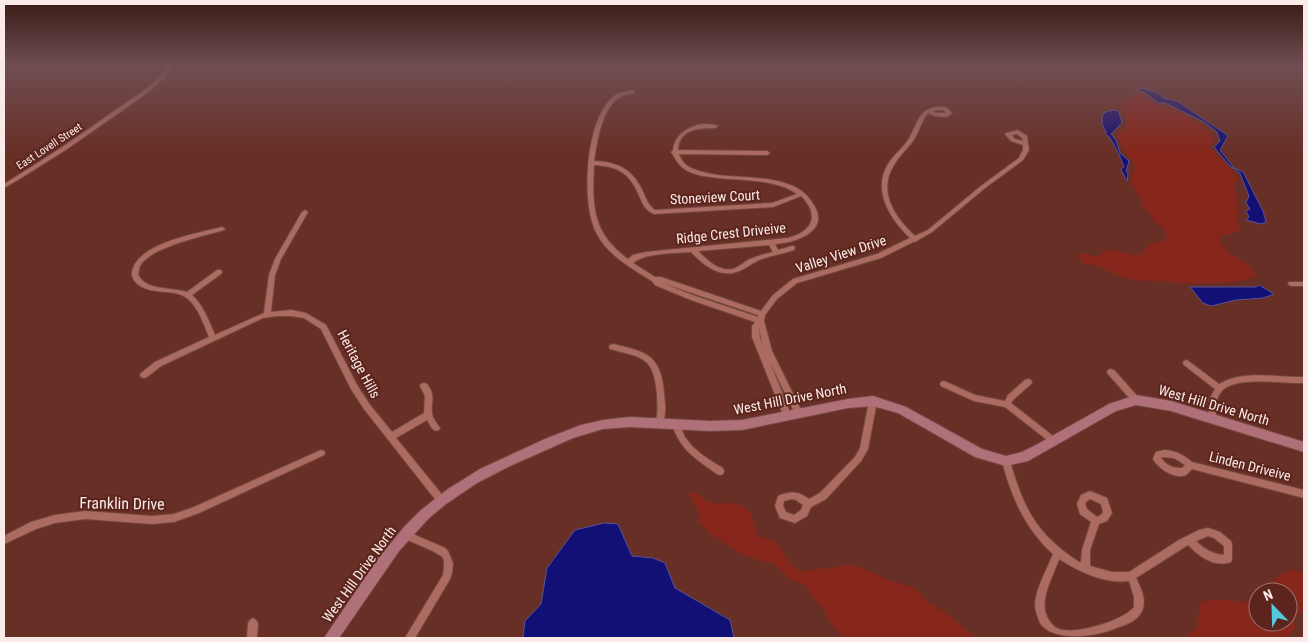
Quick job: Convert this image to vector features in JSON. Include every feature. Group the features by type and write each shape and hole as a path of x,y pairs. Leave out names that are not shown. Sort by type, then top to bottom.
{"street":[{"name":"East Lovell Street","path":"4,186 49,159 141,94"},
{"path":"625,94 617,96 600,123 592,163 590,176 592,216 598,231 607,245 628,263 654,279 656,283 762,317 768,351 794,416"},
{"path":"915,240 897,222 888,203 883,186 884,176 912,139 922,115 927,110"},
{"path":"674,152 678,139 688,130 701,126 715,126"},
{"name":"Valley View Drive","path":"762,317 774,297 795,281 879,256 930,231 983,187 1021,159 1026,150 1025,144"},
{"path":"674,152 767,154"},
{"path":"674,152 682,164 695,172 782,184 802,194"},
{"name":"Stoneview Court","path":"592,163 616,165 625,171 633,180 648,209 654,212 773,205 802,194"},
{"name":"Ridge Crest Driveive","path":"628,263 641,255 795,239 804,234 814,224 813,208 802,194"},
{"path":"267,315 272,275 278,259 305,212"},
{"path":"213,338 196,305 187,295 150,288 138,282 135,276 136,268 145,256 158,248 222,230"},
{"path":"771,243 777,253"},
{"path":"693,250 702,260 727,271 734,270 753,260 792,248"},
{"path":"187,295 219,272"},
{"path":"1291,284 1304,284"},
{"name":"Heritage Hills","path":"144,375 158,364 267,315 291,313 306,316 324,327 354,387 367,407 442,500"},
{"path":"613,347 643,354 652,363 658,373 662,416 659,422"},
{"path":"1187,363 1218,387"},
{"path":"1111,372 1136,400"},
{"path":"1212,418 1213,394 1218,387 1231,380 1246,378 1304,380"},
{"path":"1007,404 1011,397 1028,382"},
{"path":"944,384 974,398 1007,404 1054,441"},
{"path":"424,386 430,398 428,416 436,428"},
{"name":"West Hill Drive North","path":"331,638 387,558 406,535 442,500 496,466 579,431 613,423 659,422 720,427 794,416 851,403 873,401 889,404 979,453 1006,461 1024,457 1113,407 1136,400 1171,406 1304,447"},
{"path":"808,504 823,496 851,468 861,454 864,449 873,401"},
{"path":"392,436 428,416"},
{"path":"676,424 682,442 690,450 720,471"},
{"name":"Franklin Drive","path":"4,540 34,525 85,515 152,520 174,518 196,510 320,453"},
{"path":"1006,461 1015,491 1031,522 1050,548 1085,570 1106,576 1122,578 1131,576 1189,540"},
{"name":"Linden Driveive","path":"1190,465 1304,494"},
{"path":"1085,570 1086,550 1096,521"},
{"path":"406,535 442,551 446,554 449,566 447,576 410,638"},
{"path":"1057,554 1040,603 1042,618 1049,630 1059,637 1070,638 1092,633 1130,618 1137,611 1139,602 1131,576"},
{"path":"252,623 252,638"}],"shaded area":[{"path":"1132,94 1142,94 1156,105 1175,109 1211,132 1214,142 1209,146 1238,181 1233,186 1237,197 1238,225 1241,229 1219,238 1227,250 1248,265 1256,275 1241,281 1219,283 1177,283 1138,280 1120,276 1095,265 1084,264 1078,256 1080,253 1097,257 1112,250 1136,255 1151,244 1163,242 1167,236 1164,229 1154,222 1151,215 1143,207 1141,199 1133,187 1131,177 1135,166 1118,137 1117,133 1124,129 1127,123 1120,104 1126,97"},
{"path":"1146,94 1161,94 1163,98 1177,101 1228,136 1220,150 1234,168 1243,172 1263,211 1266,222 1261,224 1246,220 1249,217 1246,211 1250,209 1246,203 1249,196 1240,173 1230,166 1214,147 1220,141 1217,132 1204,122 1165,103 1158,103"},
{"path":"1116,110 1119,112 1122,123 1111,134 1116,140 1120,153 1129,161 1126,171 1128,174 1127,181 1121,169 1124,167 1119,154 1105,133 1102,124 1103,114"},
{"path":"1259,285 1274,294 1263,298 1236,300 1211,306 1203,303 1190,287 1256,287"},
{"path":"693,492 710,502 742,505 752,516 758,536 776,542 791,564 800,571 851,565 863,568 889,580 915,588 928,603 945,612 976,638 845,638 833,627 822,606 813,598 805,585 790,579 772,562 761,561 741,554 708,532 704,525 698,523 700,514 689,494"},
{"path":"604,523 618,524 632,556 653,558 665,563 675,588 730,620 734,638 523,638 525,621 541,604 547,568 575,530"},
{"path":"1290,570 1304,572 1304,609 1298,614 1298,582 1273,582 1278,576"},
{"path":"1213,599 1248,601 1248,632 1292,632 1291,635 1283,638 1186,638 1197,627 1200,604 1204,601"}]}
